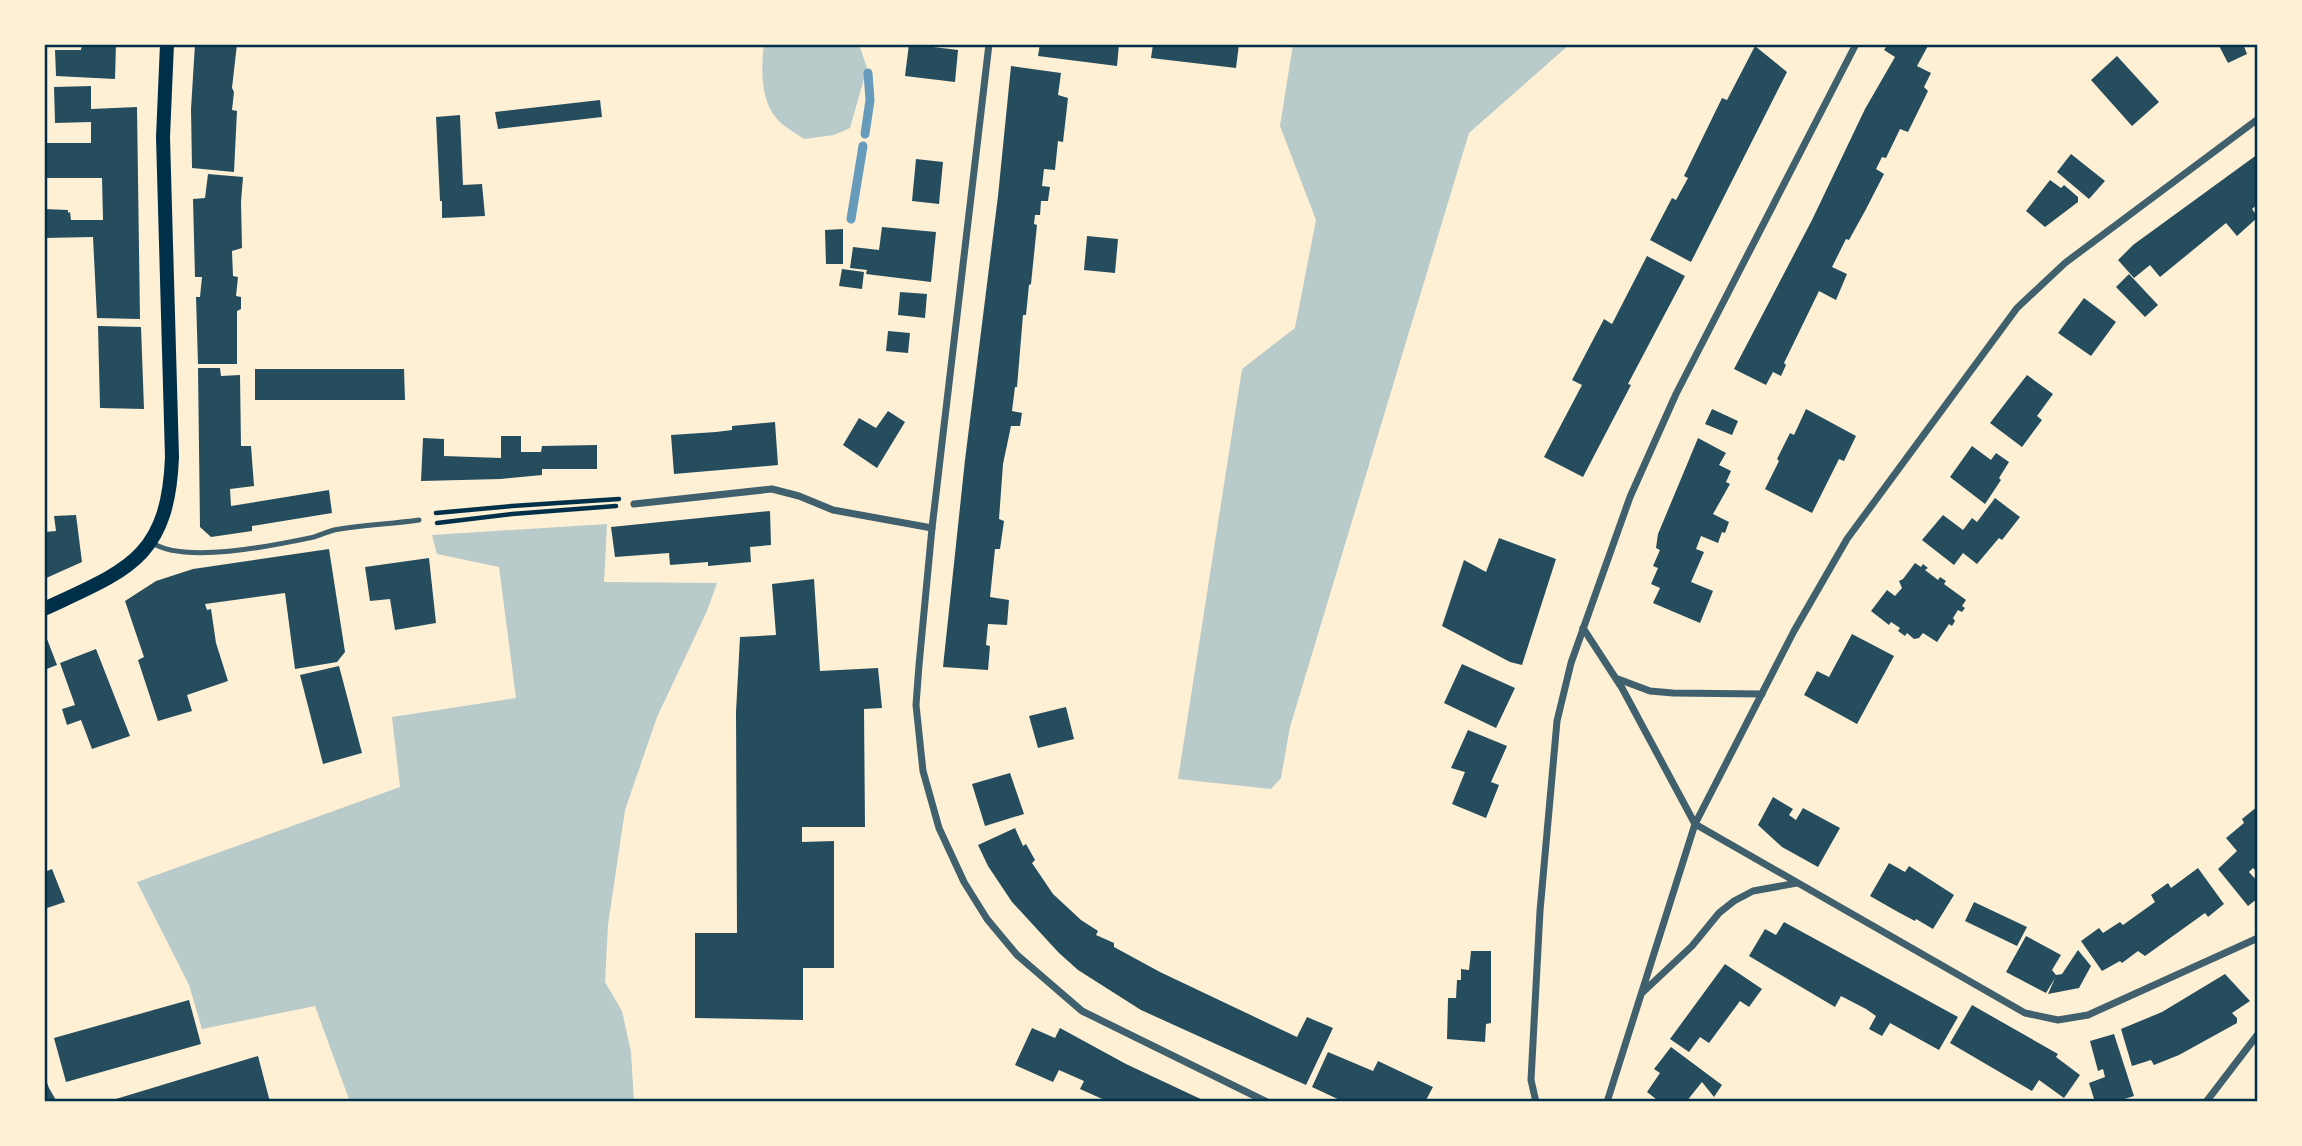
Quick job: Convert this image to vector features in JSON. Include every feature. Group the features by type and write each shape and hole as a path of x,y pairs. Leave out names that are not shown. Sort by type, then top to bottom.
{"main road":[{"path":"44,609 112,577 135,560 151,542 168,500 172,457 163,137 167,44"}],"street":[{"path":"989,44 932,528 916,705 923,771 939,828 964,882 988,919 1017,955 1082,1011 1267,1102"},
{"path":"1536,1102 1531,1080 1540,911 1557,721 1571,663 1630,497 1676,394 1856,44"},
{"path":"1607,1102 1695,824 1794,631 1847,539 2017,308 2064,262 2258,119"},
{"path":"634,503 772,489 799,496 833,510 932,528"},
{"path":"1583,628 1617,678 1695,824 2025,1013 2058,1020 2088,1015 2258,938"},
{"path":"1617,678 1650,691 1762,694"},
{"path":"1642,992 1692,946 1713,919 1734,901 1753,891 1798,883"},
{"path":"2206,1102 2258,1034"}],"lane":[{"path":"151,542 167,551 201,553 246,548 332,531 419,520"}],"path":[{"path":"616,498 634,503 428,524 419,520 427,514 512,506 616,498"}],"shaded area":[{"path":"764,44 859,44 867,68 850,128 834,135 804,139 780,122 767,103 762,73"},
{"path":"1293,44 1570,44 1469,133 1290,727 1281,778 1271,789 1178,779 1242,369 1295,328 1316,220 1280,126"},
{"path":"607,524 604,582 717,583 707,611 657,717 625,810 608,925 605,982 622,1011 631,1052 634,1102 350,1102 315,1006 202,1029 189,985 137,882 400,787 392,717 516,698 499,567 437,554 432,535"}],"building":[{"path":"82,44 116,44 115,79 56,76 55,50 81,50"},
{"path":"195,44 237,44 232,88 232,110 237,111 234,172 192,168 191,109"},
{"path":"909,44 958,50 955,82 905,76"},
{"path":"1040,44 1119,44 1117,66 1038,56"},
{"path":"1153,44 1239,44 1236,68 1151,58"},
{"path":"1888,44 1929,44 1917,66 1931,73 1924,87 1928,91 1908,132 1900,129 1886,158 1882,157 1876,169 1884,174 1832,267 1847,274 1836,300 1819,291 1784,363 1786,365 1781,376 1773,372 1766,385 1734,369 1812,220 1865,109 1895,57 1884,50"},
{"path":"2218,44 2243,44 2247,54 2228,63"},
{"path":"1755,46 1787,72 1691,262 1650,240 1672,198 1676,200 1688,178 1684,176 1722,98 1727,100"},
{"path":"2117,56 2159,102 2132,126 2091,80"},
{"path":"1011,66 1061,73 1058,95 1068,98 1063,142 1058,141 1055,170 1044,169 1042,186 1050,187 1048,201 1041,201 1040,215 1035,215 1034,224 1037,225 1031,284 1026,315 1023,315 1017,387 1012,411 1022,413 1020,426 1011,426 1003,464 999,519 1004,521 1000,549 995,549 990,597 1009,600 1007,625 988,624 988,670 943,667 965,460 998,196"},
{"path":"91,86 91,109 137,107 140,319 97,318 93,237 44,238 44,209 68,210 71,220 103,220 102,178 47,178 47,143 91,143 91,122 55,123 54,87"},
{"path":"600,100 602,117 498,129 495,112"},
{"path":"460,115 463,185 482,184 485,216 442,218 436,117"},
{"path":"2071,154 2105,181 2089,199 2057,172"},
{"path":"2258,154 2258,204 2252,209 2258,217 2237,236 2226,223 2160,277 2150,265 2134,278 2118,260 2133,245"},
{"path":"916,159 943,162 939,204 912,201"},
{"path":"208,174 243,177 242,248 232,251 233,276 238,277 236,296 241,297 241,309 237,311 237,364 198,364 196,297 200,297 202,277 195,277 193,199 205,198"},
{"path":"2050,180 2061,188 2064,185 2078,197 2078,202 2045,227 2026,211"},
{"path":"882,227 936,232 931,282 866,274 867,270 850,268 853,247 879,250"},
{"path":"843,229 843,264 826,264 825,230"},
{"path":"1087,236 1118,239 1115,273 1084,270"},
{"path":"1647,256 1685,276 1583,477 1544,457 1582,385 1572,380 1604,319 1612,324"},
{"path":"842,269 864,272 862,289 839,286"},
{"path":"2129,274 2158,305 2145,317 2116,287"},
{"path":"900,292 927,294 925,318 898,315"},
{"path":"2084,298 2116,322 2091,356 2058,333"},
{"path":"98,326 141,327 144,409 100,408"},
{"path":"888,331 910,333 908,353 886,351"},
{"path":"198,368 220,368 221,376 240,375 241,446 251,446 254,486 230,489 231,506 329,490 332,513 252,526 252,531 211,537 200,527"},
{"path":"255,369 404,369 405,400 255,400"},
{"path":"2027,375 2053,394 2037,416 2042,420 2022,447 1990,423"},
{"path":"1712,409 1738,421 1732,435 1705,424"},
{"path":"1806,409 1856,436 1844,461 1839,459 1812,513 1765,489 1790,433 1794,435"},
{"path":"888,411 905,422 877,468 843,445 859,418 876,428"},
{"path":"775,422 778,465 674,474 671,435 732,430 732,426"},
{"path":"501,436 521,436 521,452 541,452 542,446 597,445 597,469 542,469 542,475 421,481 423,438 444,439 444,456 501,458"},
{"path":"1698,438 1726,453 1719,465 1731,471 1726,482 1730,484 1713,514 1729,522 1725,533 1722,532 1718,543 1701,536 1696,549 1704,552 1691,582 1713,591 1700,623 1653,603 1660,588 1651,584 1658,568 1653,566 1660,550 1656,548 1658,534"},
{"path":"1972,446 1991,460 1996,453 2009,462 1985,504 1950,477"},
{"path":"1995,498 2020,517 2002,540 1999,538 1977,564 1963,553 1954,565 1922,540 1943,515 1963,530 1972,518 1977,522"},
{"path":"770,511 771,545 750,547 751,562 708,566 708,562 670,565 669,553 615,557 611,527"},
{"path":"76,515 82,562 44,579 44,532 56,531 54,516"},
{"path":"1499,538 1556,559 1522,665 1510,662 1442,626 1464,560 1486,572"},
{"path":"329,549 345,652 337,662 295,669 285,593 205,604 207,610 211,609 216,643 228,681 187,695 192,711 158,721 138,660 144,657 125,601 156,581 193,569"},
{"path":"429,558 436,623 395,630 390,599 370,601 365,567"},
{"path":"1915,563 1921,567 1923,564 1928,568 1925,570 1938,580 1940,577 1946,581 1944,584 1966,600 1962,606 1965,608 1962,612 1958,610 1952,626 1949,624 1937,642 1923,633 1914,639 1907,633 1905,636 1898,631 1900,628 1891,622 1889,625 1871,611 1887,590 1895,596 1902,588 1899,581"},
{"path":"814,579 820,671 878,668 882,708 864,709 865,827 802,827 802,842 834,841 834,968 803,968 803,1020 695,1018 695,933 737,933 736,712 740,637 776,635 772,584"},
{"path":"1852,634 1894,656 1857,724 1804,695 1817,671 1829,677"},
{"path":"47,639 57,665 44,670 44,641"},
{"path":"96,649 130,736 92,749 81,720 67,725 62,709 75,705 60,663"},
{"path":"1462,664 1515,688 1496,728 1444,703"},
{"path":"339,666 362,753 323,764 300,675"},
{"path":"1066,707 1074,739 1038,748 1029,716"},
{"path":"1468,730 1507,746 1491,782 1499,785 1486,818 1452,804 1465,772 1451,768"},
{"path":"1010,773 1024,814 985,826 972,784"},
{"path":"1773,797 1793,809 1789,815 1796,820 1803,808 1840,828 1818,867 1782,847 1758,825"},
{"path":"2258,806 2258,869 2256,871 2253,868 2249,872 2258,882 2258,898 2248,906 2218,869 2237,851 2226,838 2244,823 2242,819"},
{"path":"1015,828 1023,846 1026,844 1035,860 1032,863 1053,894 1081,920 1098,931 1096,935 1114,943 1114,947 1160,972 1297,1037 1307,1017 1333,1028 1306,1085 1141,1010 1078,970 1012,902 988,866 978,845"},
{"path":"1889,863 1905,872 1909,866 1954,895 1933,929 1870,896"},
{"path":"44,864 47,871 52,869 65,902 44,909"},
{"path":"2198,868 2224,904 2208,917 2205,913 2145,956 2138,951 2122,963 2120,961 2102,971 2081,941 2099,928 2103,933 2120,922 2123,925 2155,902 2151,895 2168,883 2171,888"},
{"path":"1974,902 2027,927 2017,946 1965,921"},
{"path":"1784,922 1958,1017 1939,1050 1890,1023 1882,1036 1869,1029 1876,1016 1866,1009 1841,996 1835,1007 1749,956 1765,929 1776,935"},
{"path":"2026,936 2061,955 2052,970 2056,975 2062,974 2078,950 2091,966 2079,988 2048,994 2055,978 2046,993 2006,972"},
{"path":"1471,951 1491,951 1491,1023 1486,1024 1485,1042 1447,1039 1448,998 1456,998 1457,980 1461,980 1461,969 1469,970"},
{"path":"1725,964 1762,989 1749,1007 1740,1001 1709,1043 1700,1037 1689,1052 1670,1039"},
{"path":"2225,974 2250,1001 2232,1013 2237,1018 2237,1023 2179,1055 2154,1065 2151,1060 2132,1066 2121,1029 2162,1012"},
{"path":"189,1000 201,1044 66,1082 54,1038"},
{"path":"1972,1005 2058,1054 2056,1057 2080,1075 2064,1098 2039,1080 2032,1091 1950,1043"},
{"path":"1032,1028 1055,1038 1060,1028 1126,1064 1207,1102 1109,1102 1080,1089 1084,1081 1059,1070 1053,1082 1015,1065"},
{"path":"2114,1034 2134,1096 2115,1102 2095,1102 2089,1083 2105,1077 2103,1069 2098,1071 2090,1041"},
{"path":"1671,1047 1722,1085 1714,1097 1702,1082 1686,1102 1654,1102 1656,1099 1647,1092 1660,1073 1654,1069"},
{"path":"1328,1052 1373,1071 1378,1061 1433,1087 1425,1102 1344,1102 1312,1087"},
{"path":"258,1056 270,1102 106,1102"},
{"path":"44,1075 49,1088 57,1102 44,1102"}],"waterway":[{"path":"865,134 870,100 868,73"},
{"path":"851,219 863,146"}]}
